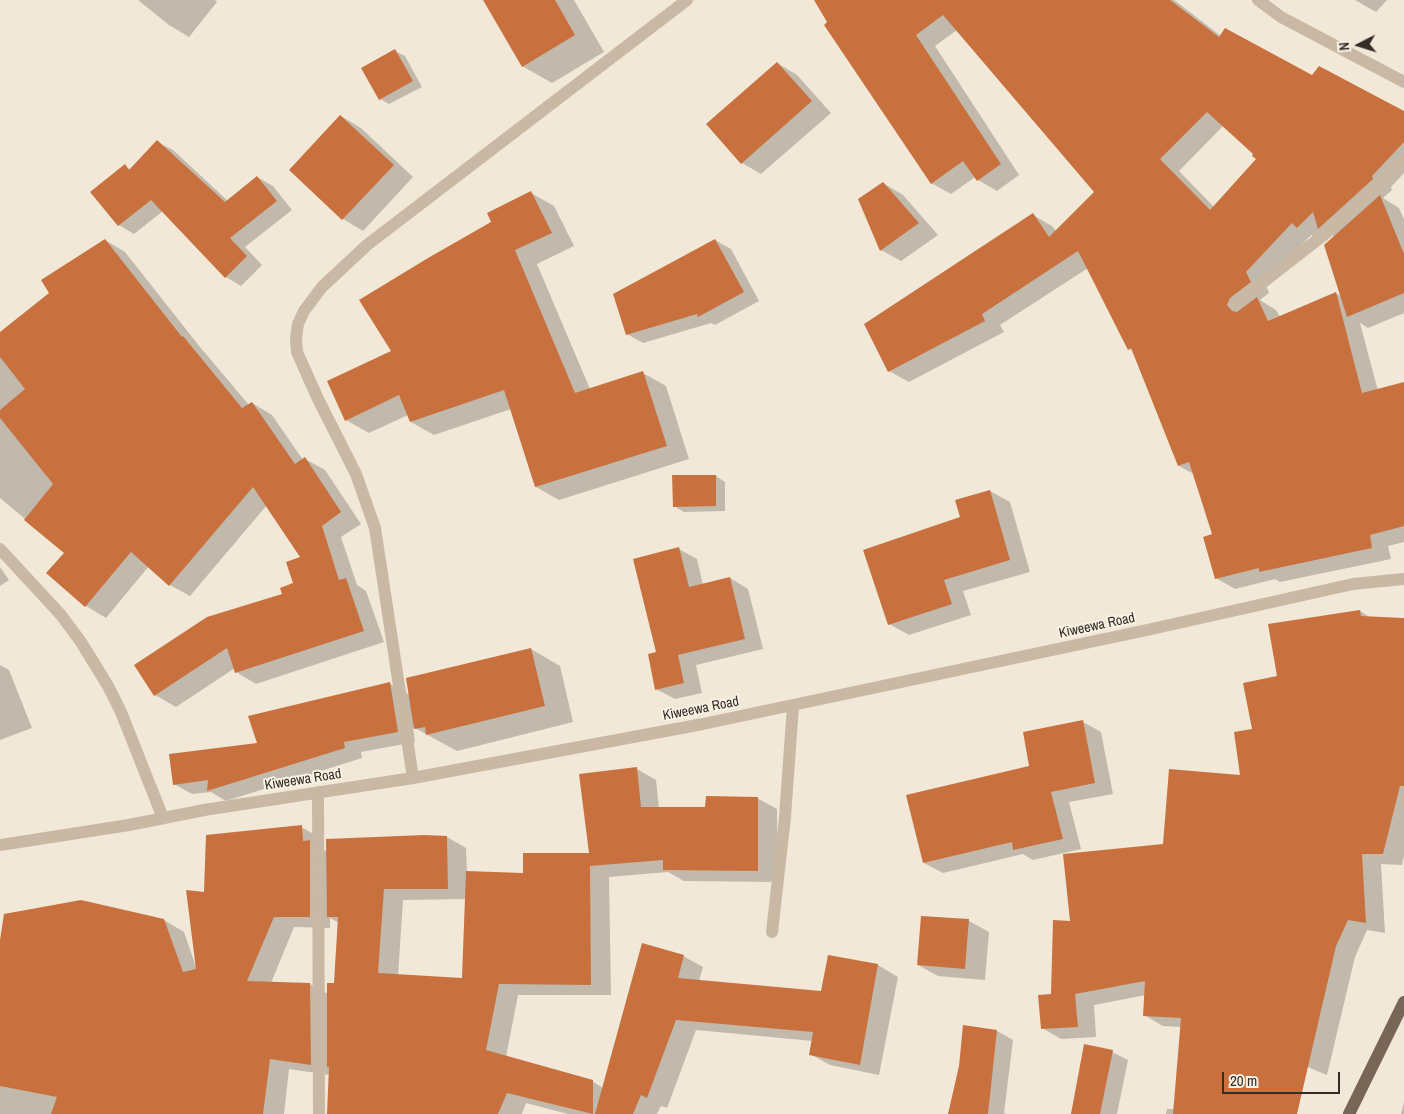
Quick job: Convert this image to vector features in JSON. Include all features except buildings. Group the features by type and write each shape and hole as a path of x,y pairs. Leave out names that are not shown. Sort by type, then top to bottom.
{"main road":[{"path":"1349,1114 1404,1002"}],"street":[{"path":"413,778 375,528 356,474 318,399 297,352 298,324 304,311 322,287 367,246 687,0"},
{"path":"1258,0 1281,18 1404,82"},
{"path":"1235,304 1325,234 1404,161"},
{"path":"0,549 61,615 86,649 121,712 163,818"},
{"name":"Kiweewa Road","path":"0,845 413,778 793,706 1353,584 1404,579"},
{"path":"772,932 785,817 793,706"},
{"path":"318,792 319,1114"}]}
